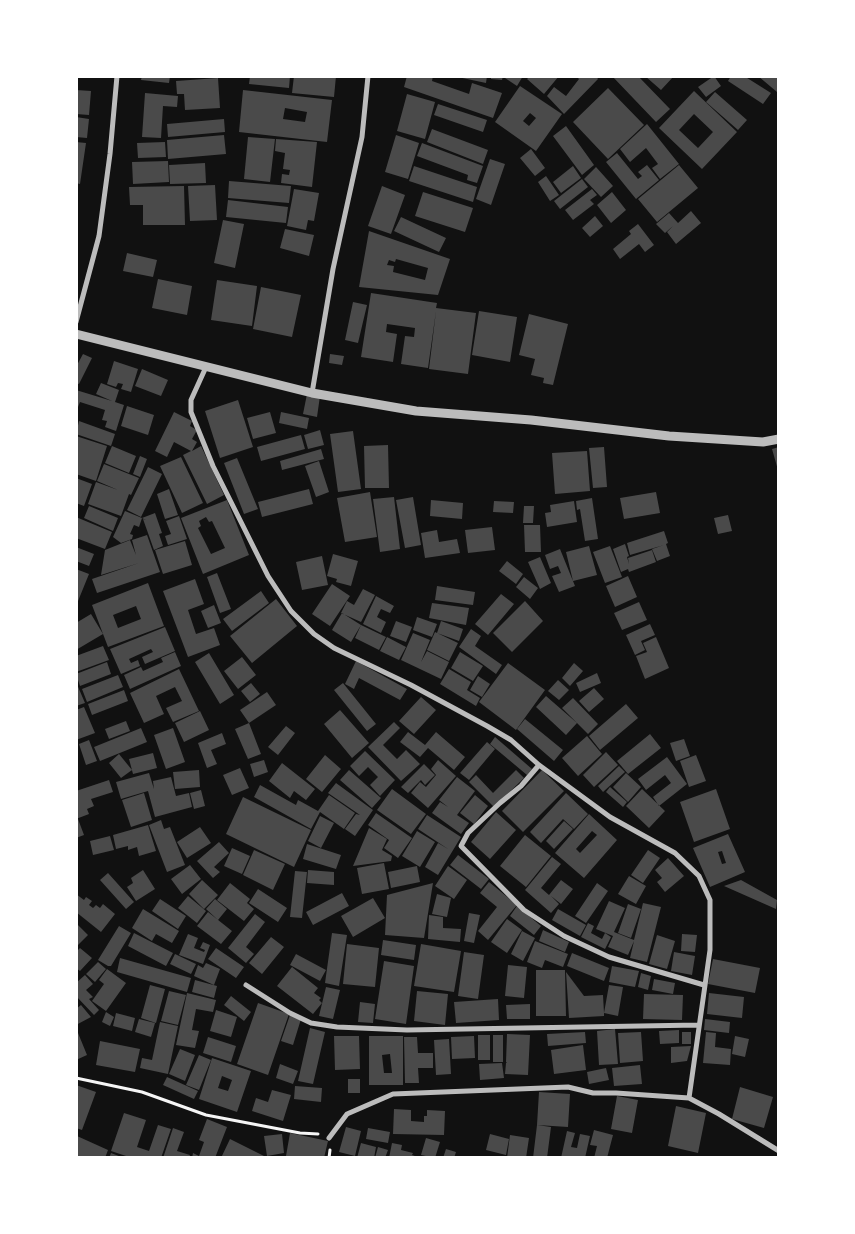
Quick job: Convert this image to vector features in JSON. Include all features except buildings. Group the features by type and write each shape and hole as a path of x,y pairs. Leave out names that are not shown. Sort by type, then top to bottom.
{"street":[{"path":"76,322 99,236 110,154 117,76"},
{"path":"312,393 333,269 362,137 368,76"},
{"path":"76,334 312,393 416,410 531,420 669,436 763,442 779,439"},
{"path":"206,367 191,400 191,412 213,466 258,558 291,611 314,634 334,648 411,684 510,740 539,765 610,817 674,853 699,876 710,900 710,950 689,1098"},
{"path":"539,765 521,786 468,833 460,846 524,910 564,936 609,957 704,986"},
{"path":"246,985 311,1023 337,1027 407,1030 698,1025"},
{"path":"329,1138 347,1114 394,1094 568,1087 593,1093 689,1098 779,1151"}],"path":[{"path":"76,1078 142,1092 206,1115 300,1133 319,1134 329,1138 331,1147 329,1158"}]}
